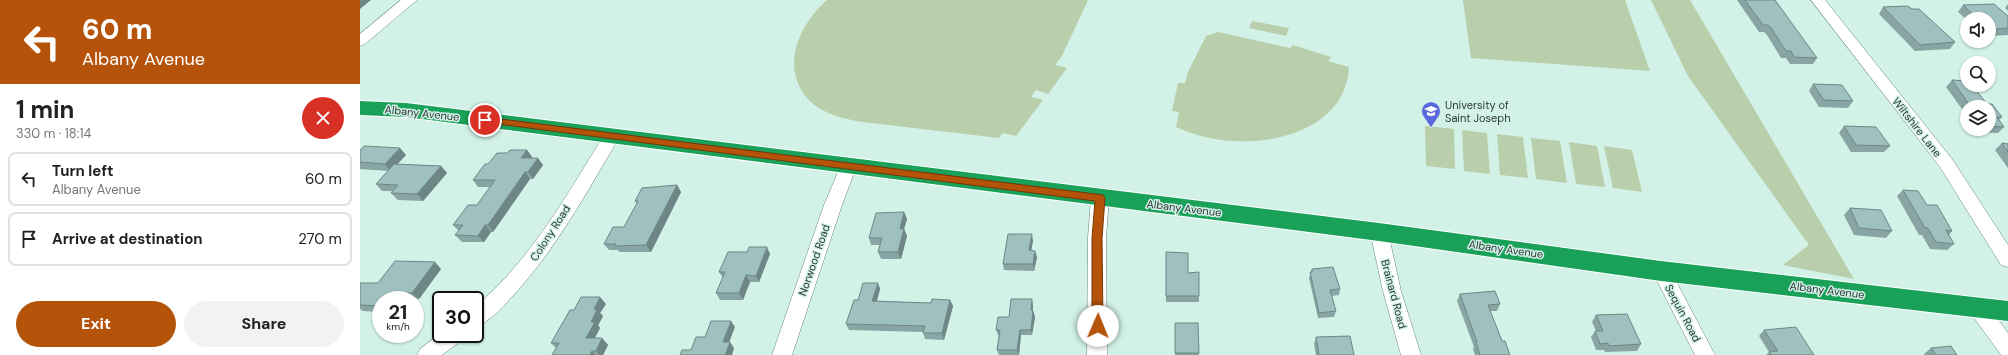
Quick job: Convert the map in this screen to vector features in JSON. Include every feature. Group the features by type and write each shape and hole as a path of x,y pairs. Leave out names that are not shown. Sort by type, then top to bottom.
{"highway":[{"name":"Albany Avenue","path":"360,108 406,110 1379,232 1661,271 2008,312"}],"street":[{"path":"360,41 410,0"},
{"name":"Wiltshire Lane","path":"1818,0 1946,163 2008,260"},
{"name":"Colony Road","path":"484,311 504,294 534,258 612,136"},
{"name":"Norwood Road","path":"782,355 830,212 849,165"},
{"path":"1097,355 1097,238 1100,198"},
{"name":"Brainard Road","path":"1379,232 1392,291 1411,355"},
{"name":"Sequin Road","path":"1661,271 1706,355"},
{"path":"1979,309 2008,348"},
{"path":"428,355 443,343"}],"green space":[{"path":"827,0 1088,0 1062,56 1055,65 1067,68 1048,94 1036,90 1031,97 1043,100 1016,136 1003,133 999,138 862,122 830,114 813,104 802,92 796,78 794,64 800,36 816,11"},
{"path":"1463,0 1625,0 1650,71 1471,58"},
{"path":"1651,0 1690,0 1854,279 1783,265 1809,245 1688,76"},
{"path":"1252,21 1289,28 1286,36 1249,28"},
{"path":"1218,32 1290,48 1293,45 1331,57 1328,61 1349,67 1345,87 1336,103 1324,117 1308,127 1271,139 1252,141 1218,140 1204,137 1176,127 1179,112 1172,111 1178,83 1185,83 1188,72 1206,36"},
{"path":"1425,126 1454,129 1455,169 1426,166"},
{"path":"1462,130 1487,133 1490,174 1464,171"},
{"path":"1497,134 1523,137 1528,178 1500,175"},
{"path":"1531,138 1560,141 1567,183 1536,179"},
{"path":"1569,142 1597,146 1605,187 1576,184"},
{"path":"1604,146 1632,150 1642,192 1613,188"}],"building":[{"path":"1745,0 1775,0 1817,58 1794,57 1791,51 1786,51 1771,28 1768,25 1763,25"},
{"path":"1994,4 2008,16 2008,28 1996,29 1996,12 1971,12 1963,5"},
{"path":"1908,6 1912,9 1919,9 1955,42 1920,45 1883,7"},
{"path":"1952,80 1960,81 1960,91"},
{"path":"1813,84 1842,85 1853,101 1824,100"},
{"path":"1960,92 1978,92 1984,100 1966,100"},
{"path":"1996,109 2002,117 1997,117 2004,127 1996,126"},
{"path":"1844,126 1876,127 1890,146 1856,145"},
{"path":"2002,143 2008,144 2008,152"},
{"path":"364,146 400,148 385,164 360,162 360,150"},
{"path":"510,150 527,150 521,158 538,158 528,172 525,172 488,225 485,225 478,236 455,235 463,225 453,225 468,205 477,205 495,180 473,180 485,164 488,164 497,153 507,153"},
{"path":"394,164 441,166 417,194 391,193 398,185 376,184"},
{"path":"677,185 646,245 615,246 616,244 604,244 613,227 624,227 638,201 635,201 642,188"},
{"path":"1903,190 1918,191 1927,205 1937,205 1952,231 1946,230 1954,244 1936,242 1928,228 1925,228"},
{"path":"1850,208 1881,210 1892,231 1859,228"},
{"path":"904,212 900,229 904,229 898,252 878,252 882,238 869,238 876,213"},
{"path":"1008,234 1032,234 1029,250 1035,251 1033,264 1003,264"},
{"path":"749,247 767,247 756,276 746,275 739,293 716,293 725,272 719,272 728,252 747,252"},
{"path":"1166,252 1188,253 1188,273 1199,272 1199,296 1166,296"},
{"path":"395,261 435,262 413,291 372,291 372,306 360,305 360,283 378,283"},
{"path":"1333,267 1340,289 1330,290 1336,311 1319,313 1310,272 1312,272 1312,269"},
{"path":"863,283 878,283 872,301 931,303 932,299 950,300 942,333 923,333 925,326 846,324 854,300 858,300"},
{"path":"1495,291 1500,304 1488,305 1502,341 1505,341 1510,355 1480,355 1460,294"},
{"path":"581,297 600,297 594,309 597,310 591,322 595,322 586,338 602,338 596,351 592,351 590,355 552,355 559,343 551,343 570,310 574,310"},
{"path":"1011,299 1032,299 1031,310 1033,311 1031,330 1020,330 1017,350 997,350 1000,330 996,330 998,317 1009,317"},
{"path":"1627,314 1641,344 1609,346 1608,343 1600,344 1595,331 1603,331 1596,315"},
{"path":"711,321 731,321 723,342 730,342 725,355 680,355 682,350 691,350 696,337 705,337"},
{"path":"1175,323 1198,323 1199,353 1175,353"},
{"path":"1796,327 1814,355 1771,355 1769,352 1778,351 1764,330"},
{"path":"1350,336 1354,355 1319,355 1316,337"},
{"path":"1951,346 1957,355 1936,355 1931,348"}],"place":[{"name":"University of Saint Joseph","path":"1431,128"}],"route":[{"path":"485,120 1100,198 1097,238 1098,326"}]}
